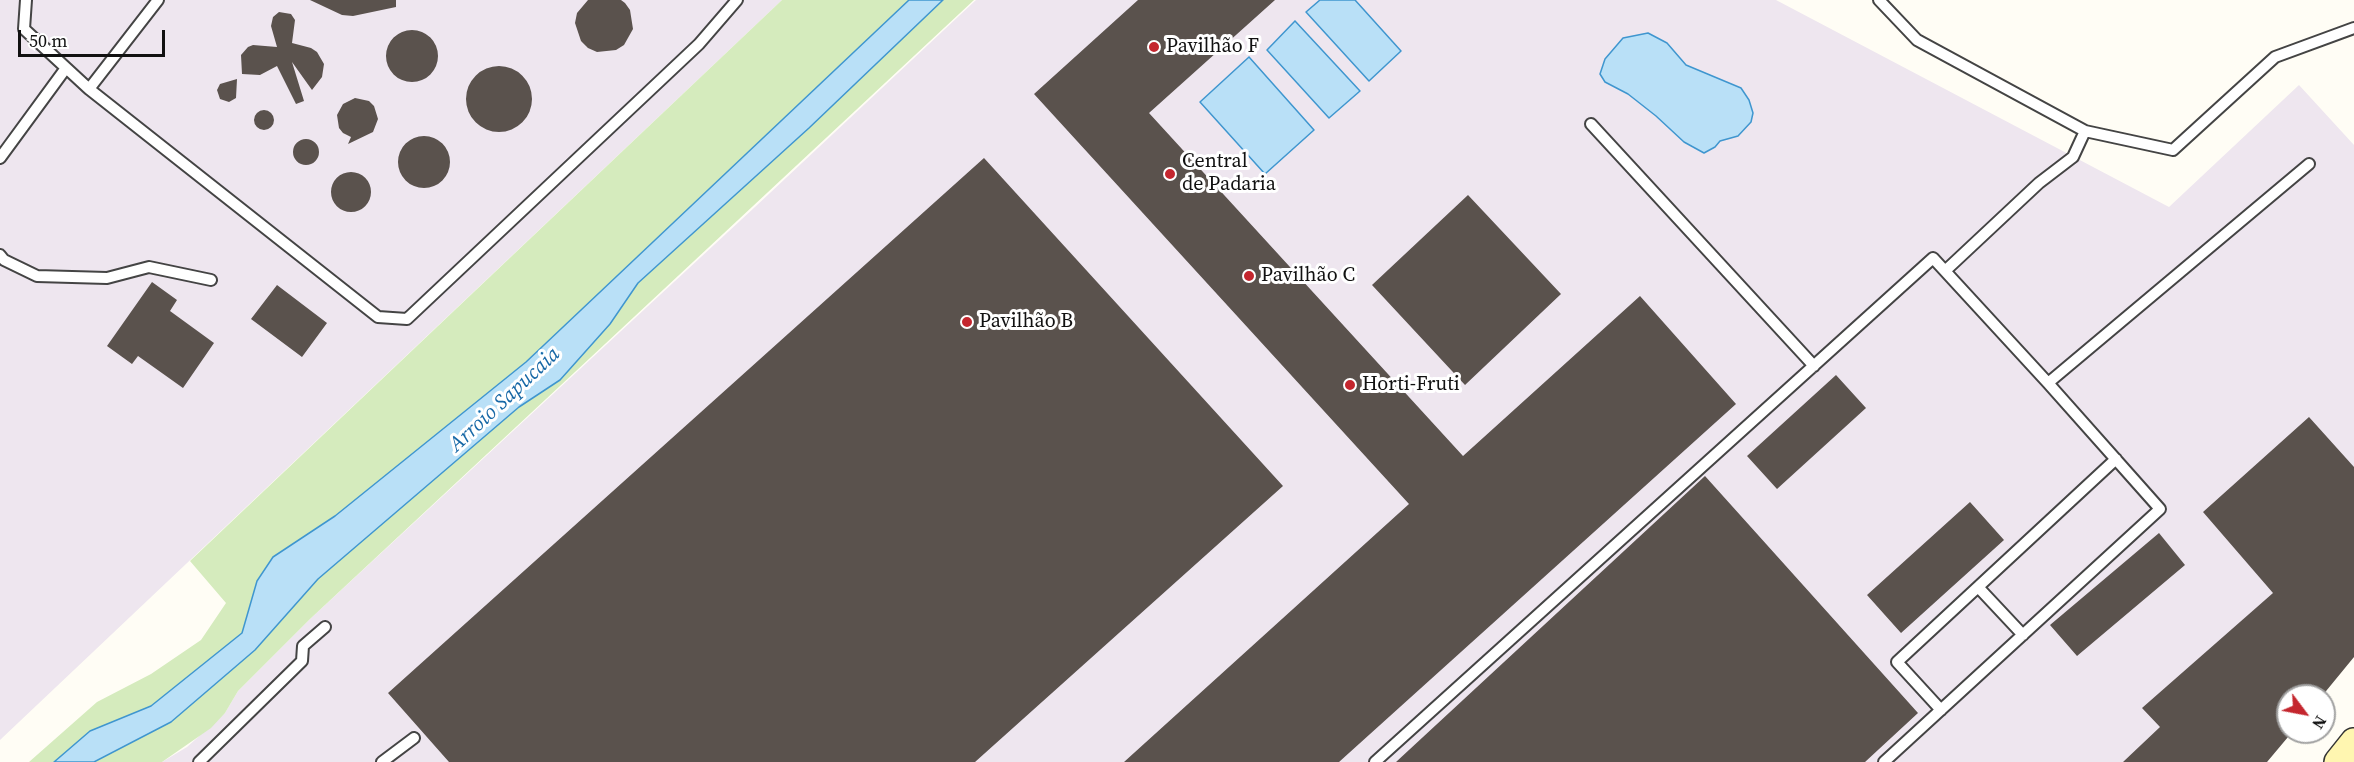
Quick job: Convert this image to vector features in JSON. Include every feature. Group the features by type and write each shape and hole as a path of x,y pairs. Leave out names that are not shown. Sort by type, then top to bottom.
{"main road":[{"path":"2338,762 2354,742"}],"lane":[{"path":"26,0 24,29 89,89 378,317 407,319 699,44 737,0"},
{"path":"89,89 158,0"},
{"path":"1879,0 1917,40 2085,131 2173,150 2275,57 2354,28"},
{"path":"0,158 66,68"},
{"path":"1592,124 1814,366"},
{"path":"1945,271 2039,183 2073,157 2085,131"},
{"path":"2048,383 2308,164"},
{"path":"0,255 4,260 38,276 107,278 149,267 212,280"},
{"path":"1375,762 1933,258 2160,509 1884,762"},
{"path":"1941,710 1897,662 2116,459"},
{"path":"1978,586 2023,635"},
{"path":"199,762 302,661 303,646 325,627"},
{"path":"382,762 414,738"}],"shaded area":[{"path":"0,0 782,0 0,740"},
{"path":"976,0 1776,0 2169,207 2299,85 2354,145 2354,657 2308,684 2276,684 2276,744 2282,744 2267,762 162,762 187,747 225,713 238,691 310,619"}],"green space":[{"path":"782,0 909,0 526,362 335,516 273,557 257,581 242,633 151,706 90,731 54,762 29,762 97,702 151,674 201,640 226,603 190,561"},
{"path":"943,0 974,0 310,619 238,691 225,713 211,728 162,762 94,762 171,722 255,650 318,579 519,407 560,380 610,324 638,283 809,128"}],"water":[{"name":"Arroio Sapucaia","path":"909,0 943,0 809,128 638,283 610,324 560,380 519,407 318,579 255,650 171,722 94,762 54,762 90,731 151,706 242,633 257,581 273,557 335,516 526,362"},
{"path":"1320,0 1355,0 1401,51 1369,81 1306,12"},
{"path":"1295,21 1360,91 1329,118 1267,50"},
{"path":"1648,33 1667,43 1686,65 1741,88 1749,100 1753,113 1751,122 1738,136 1720,141 1704,153 1684,142 1628,94 1605,82 1600,74 1605,59 1623,38"},
{"path":"1249,57 1314,130 1265,174 1200,102"}],"building":[{"path":"310,0 396,0 396,7 353,16 342,15"},
{"path":"588,0 621,0 625,3 630,10 633,29 624,45 616,50 597,52 588,48 581,41 575,23 577,13"},
{"path":"1138,0 1275,0 1149,113 1463,456 1640,296 1736,404 1339,762 1124,762 1409,504 1034,94"},
{"path":"279,12 291,14 295,20 292,43 311,48 317,52 324,64 322,77 312,90 292,62 304,101 296,104 277,66 260,75 242,74 241,55 248,47 253,45 277,47 271,26 273,17"},
{"path":"412,30 422,32 430,38 436,46 438,56 436,66 430,74 422,80 412,82 402,80 394,74 388,66 386,56 388,46 394,38 402,32"},
{"path":"492,66 506,66 518,71 527,80 532,99 530,112 523,123 506,132 492,132 480,127 471,118 466,106 466,92 471,80 480,71"},
{"path":"237,79 236,98 229,102 220,99 217,90 220,84"},
{"path":"355,98 369,101 374,106 378,119 373,132 348,144 351,137 339,128 337,115 343,104"},
{"path":"264,110 271,113 274,120 271,127 264,130 257,127 254,120 257,113"},
{"path":"424,136 438,140 446,148 450,162 446,176 438,184 424,188 410,184 402,176 398,162 402,148 410,140"},
{"path":"306,139 315,143 319,152 315,161 306,165 297,161 293,152 297,143"},
{"name":"Pavilhão B","path":"984,158 1283,486 975,762 449,762 388,693"},
{"path":"351,172 365,178 371,192 365,206 351,212 337,206 331,192 337,178"},
{"path":"1468,195 1561,294 1465,385 1372,285"},
{"path":"152,282 177,300 170,311 214,343 183,388 138,356 132,364 107,346"},
{"path":"277,285 327,323 302,357 251,319"},
{"path":"1836,375 1866,408 1777,489 1747,456"},
{"path":"2309,417 2354,467 2354,657 2332,684 2276,684 2276,744 2282,744 2267,762 2123,762 2160,727 2142,708 2273,593 2203,512"},
{"path":"1705,476 1918,713 1865,762 1396,762"},
{"path":"1970,502 2004,540 1901,633 1867,595"},
{"path":"2159,533 2185,565 2077,656 2050,625"}],"place":[{"name":"Pavilhão F","path":"1154,47"},
{"name":"Central de Padaria","path":"1170,174"},
{"name":"Pavilhão C","path":"1249,276"},
{"name":"Pavilhão B","path":"967,322"},
{"name":"Horti-Fruti","path":"1350,385"}]}
